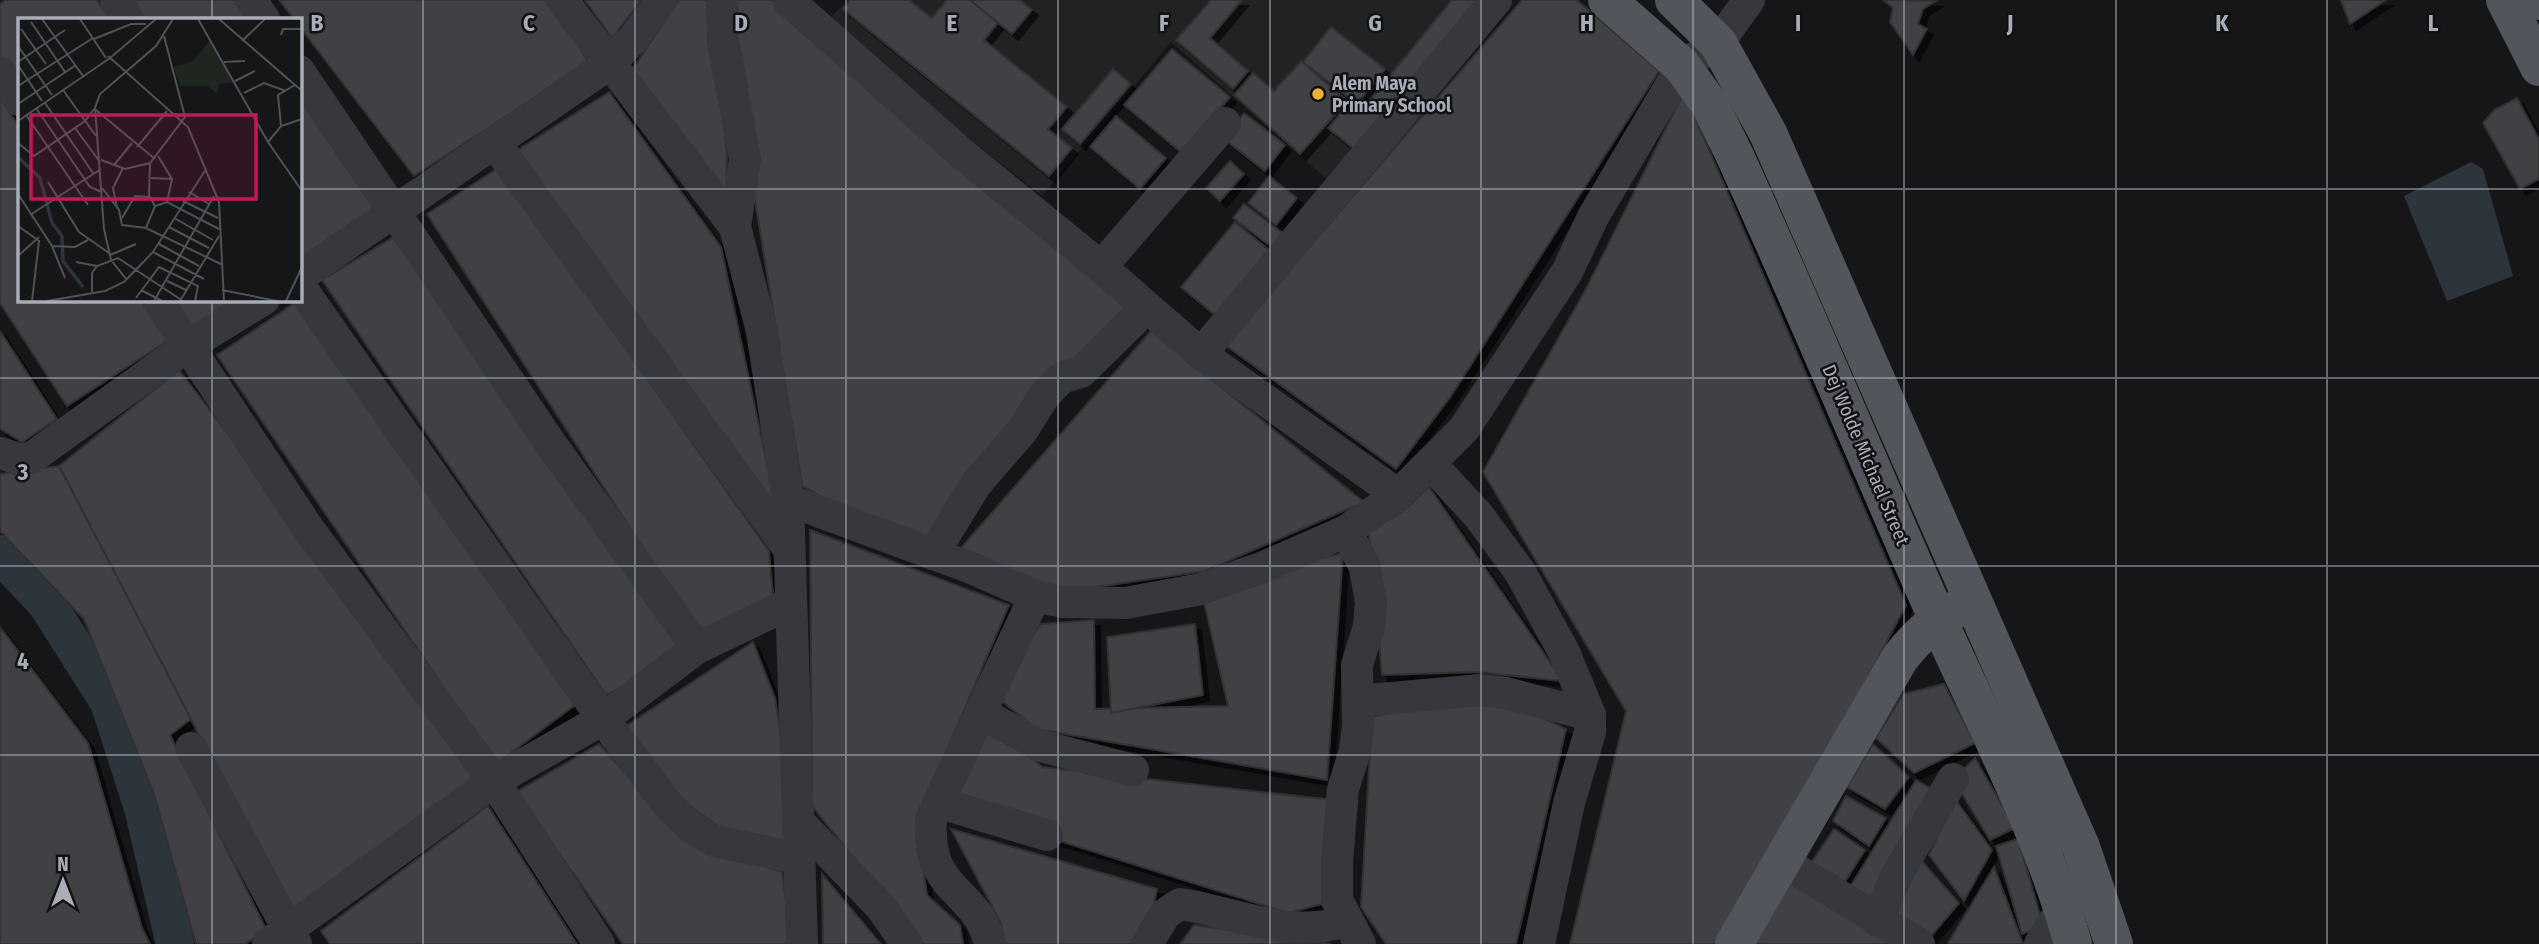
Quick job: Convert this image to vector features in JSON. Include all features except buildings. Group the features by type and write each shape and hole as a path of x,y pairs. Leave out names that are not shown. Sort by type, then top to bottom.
{"main road":[{"name":"Dej Wolde Michael Street","path":"1607,0 1682,66 1710,105 2022,803 2063,907 2073,944"},
{"name":"Dej Wolde Michael Street","path":"1674,0 1718,43 1769,133 2081,848 2114,944"},
{"path":"2505,0 2539,66"},
{"path":"1734,944 1900,658 1918,635 1938,619 1973,600"}],"street":[{"path":"116,0 127,18"},
{"path":"251,0 263,18"},
{"path":"562,0 735,227"},
{"path":"301,276 394,210 496,145 610,64 662,0"},
{"path":"722,0 723,41 745,159 735,227 762,331 788,500 802,944"},
{"path":"788,0 960,152 1201,354 1398,495"},
{"path":"1201,354 1496,0"},
{"path":"788,500 933,554 1035,596 1062,602 1126,603 1201,589 1266,566 1346,531 1398,495 1464,429 1567,272 1592,217 1682,66 1718,43 1749,0"},
{"path":"0,72 18,99"},
{"path":"301,74 551,444 697,648"},
{"path":"1101,268 1225,123"},
{"path":"1734,154 1769,133"},
{"path":"496,145 789,549"},
{"path":"301,288 603,719 668,805 692,828 714,841 798,858"},
{"path":"158,301 308,528 494,781 599,944"},
{"path":"0,453 22,460 34,456 189,345 261,301"},
{"path":"933,554 976,484 1022,431 1045,396 1061,378 1081,372 1146,308"},
{"path":"1430,463 1478,515 1520,572 1564,652 1590,715 1590,732 1569,803 1539,944"},
{"path":"1346,531 1365,567 1371,603 1368,626 1357,665 1355,751 1343,789 1339,821 1337,900 1354,932"},
{"path":"989,944 977,912 940,876 931,851 931,819 1035,596"},
{"path":"191,748 284,940 417,834 494,781 603,719 697,648 791,603"},
{"path":"1358,701 1480,690 1590,715"},
{"path":"981,713 1041,746 1133,770"},
{"path":"1878,921 1913,845 1953,779"},
{"path":"940,803 1047,835"},
{"path":"798,821 881,908 906,944"},
{"path":"1783,862 1919,944"},
{"path":"1147,944 1165,914 1180,904 1236,919 1294,928 1331,926 1354,932"},
{"path":"2040,944 2063,907"}],"shaded area":[{"path":"848,0 1488,0 1332,184 1171,42 1042,196 824,24"},
{"path":"2471,162 2483,169 2513,276 2447,301 2404,196"}],"waterway":[{"path":"0,554 47,604 109,702 143,808 175,944"}],"place":[{"name":"Alem Maya Primary School","path":"1318,94"}]}
